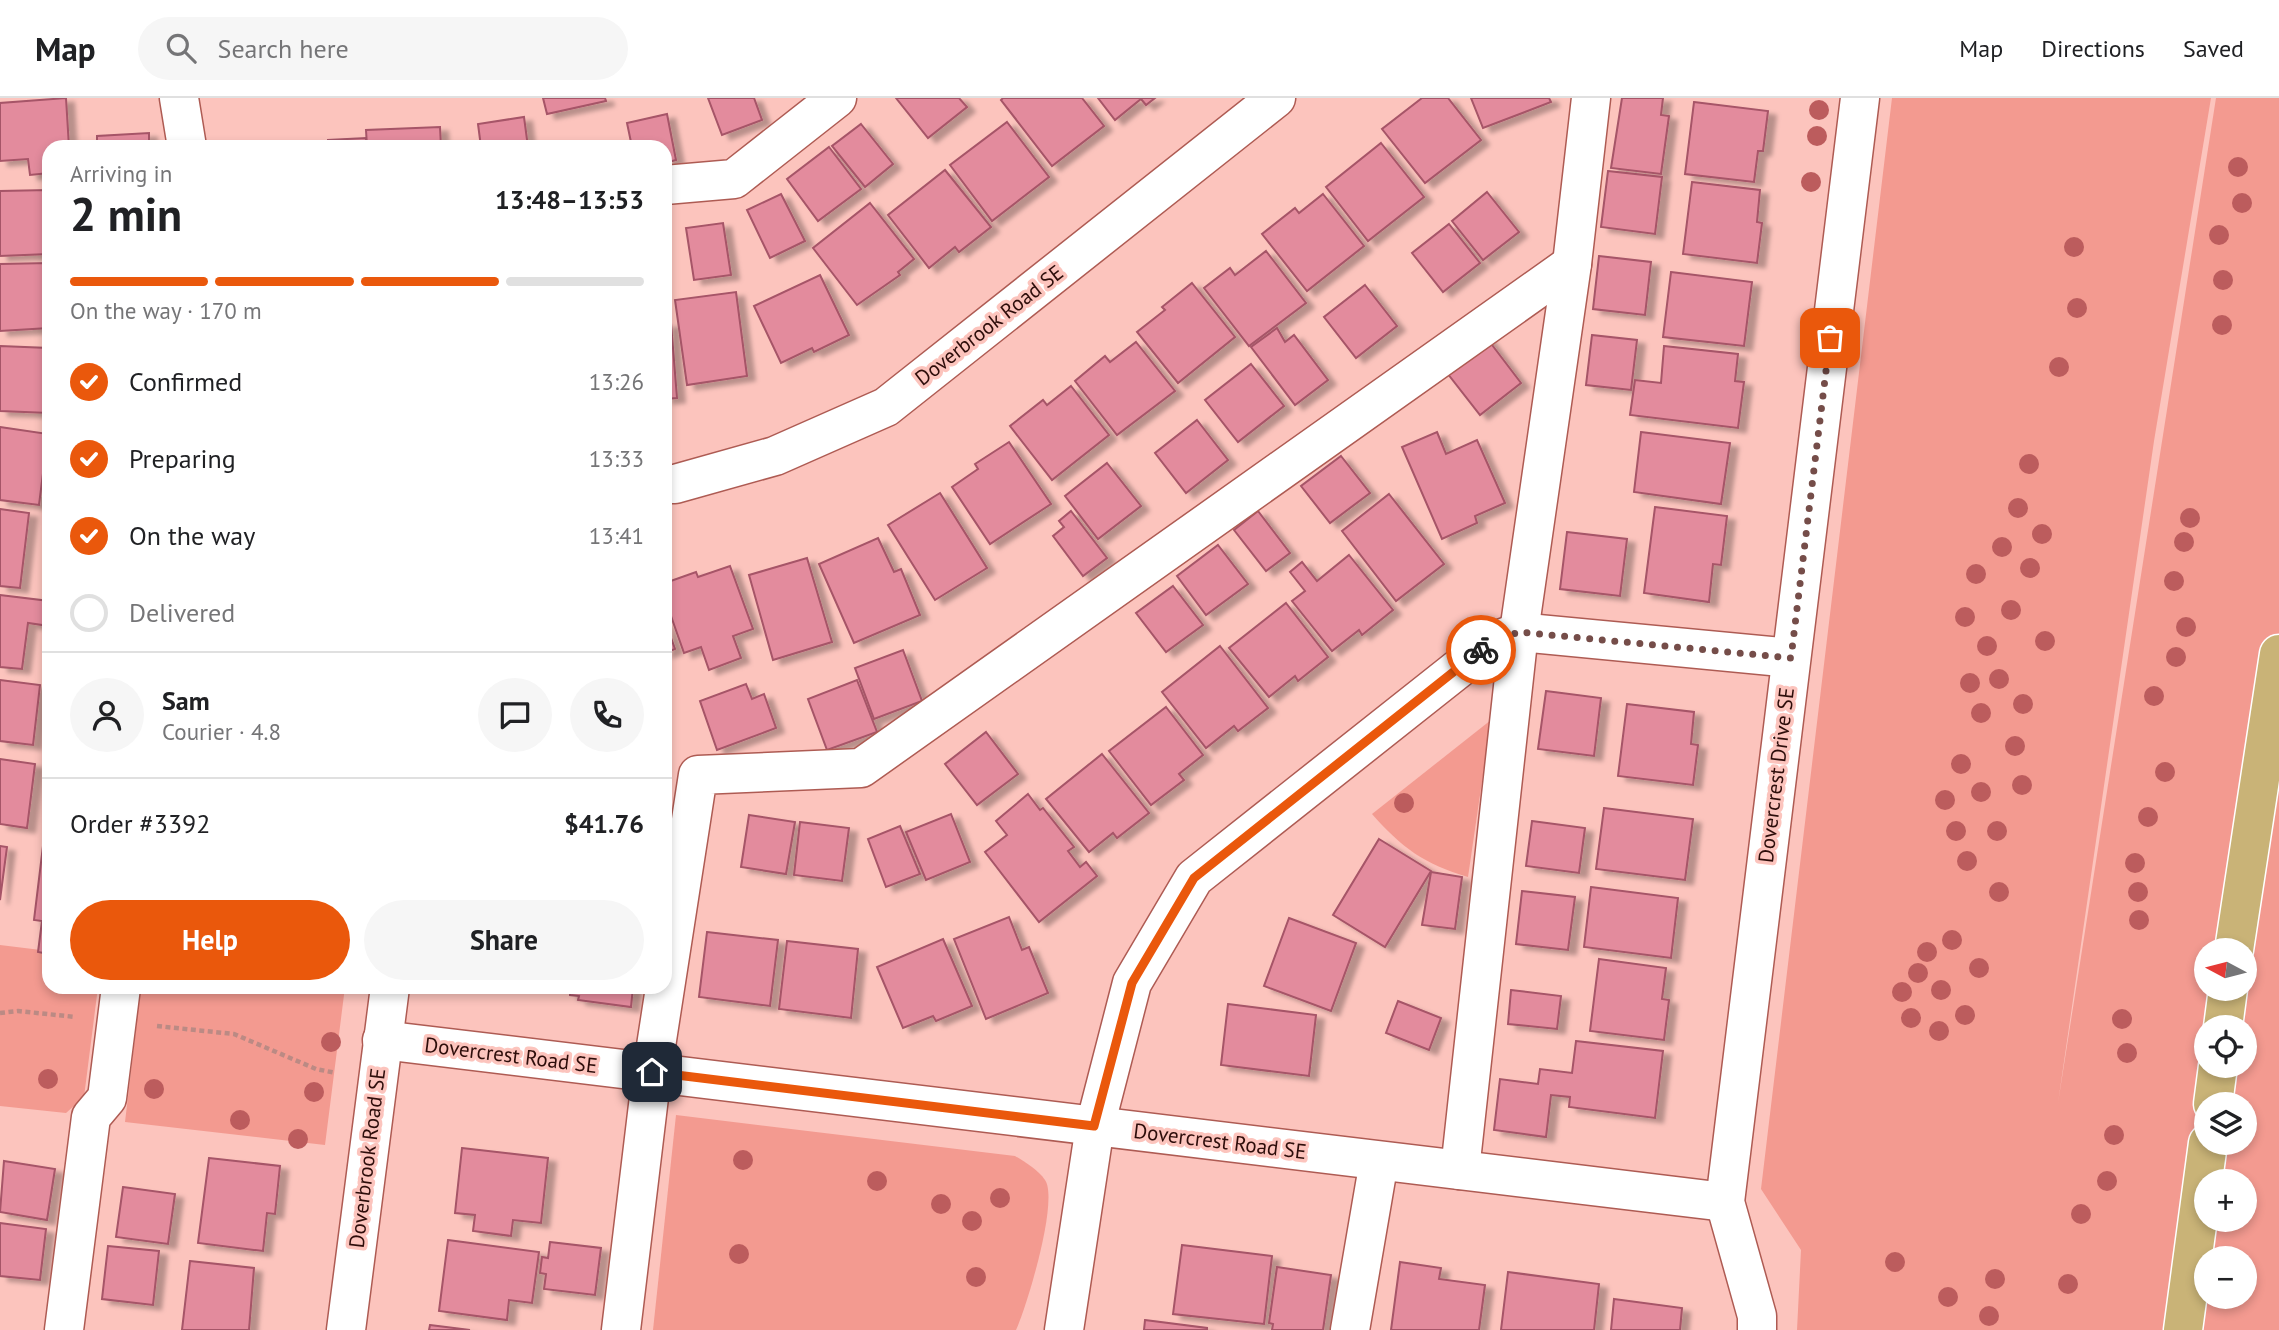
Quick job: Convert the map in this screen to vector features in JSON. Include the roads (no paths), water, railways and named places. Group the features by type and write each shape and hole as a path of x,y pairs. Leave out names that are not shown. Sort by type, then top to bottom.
{"main road":[{"path":"2236,938 2279,653"},
{"path":"2183,1330 2206,1155"}],"street":[{"path":"179,98 186,140"},
{"path":"672,184 734,179 837,98"},
{"name":"Doverbrook Road SE","path":"672,482 775,456 886,407 1276,98"},
{"path":"1460,1170 1519,632 1572,264 1591,98"},
{"name":"Dovercrest Drive SE","path":"1724,1202 1860,98"},
{"path":"672,943 698,775 861,768 1572,264"},
{"path":"1064,1330 1094,1126 1132,983 1194,878 1492,642 1519,632 1791,658"},
{"name":"Doverbrook Road SE","path":"346,1330 389,994"},
{"path":"621,1330 664,994"},
{"path":"64,1330 91,1117 107,1098 119,1005"},
{"name":"Dovercrest Road SE","path":"382,1040 1724,1202"},
{"path":"1350,1330 1379,1161"},
{"path":"1724,1202 1757,1317 1756,1330"}]}
